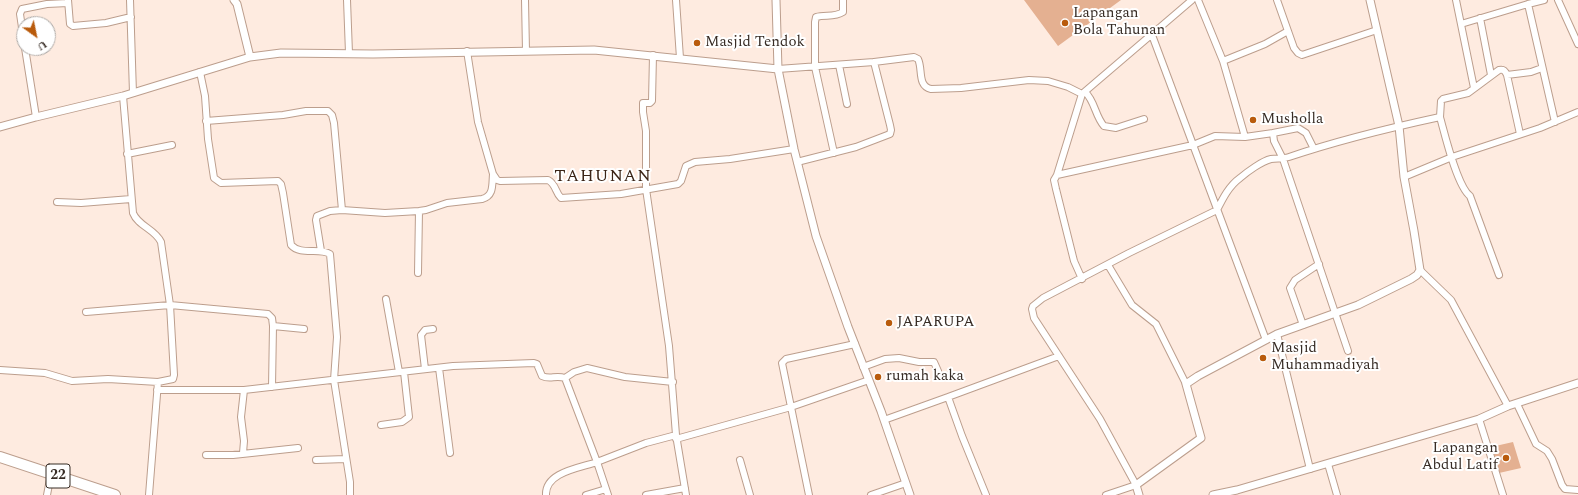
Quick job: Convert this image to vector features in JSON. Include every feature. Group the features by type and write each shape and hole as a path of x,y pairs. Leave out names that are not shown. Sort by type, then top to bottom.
{"highway":[{"name":"22","path":"0,457 51,474 87,491 115,495"}],"street":[{"path":"130,0 133,93"},
{"path":"235,0 250,57"},
{"path":"347,0 349,53"},
{"path":"525,0 526,51"},
{"path":"676,0 680,58"},
{"path":"776,0 778,69 794,149 816,236 910,495"},
{"path":"834,153 815,68 816,17 833,16 842,12 843,0"},
{"path":"1082,279 1074,261 1054,180 1057,175 1083,93 1192,0"},
{"path":"1198,0 1223,61 1244,137"},
{"path":"1277,0 1294,48 1298,53 1306,55 1378,30"},
{"path":"1186,384 1198,376 1277,334 1358,305 1417,276 1420,270 1404,177 1399,126 1370,0"},
{"path":"1456,0 1474,88"},
{"path":"1461,24 1544,0"},
{"path":"1558,0 1578,44"},
{"path":"20,16 22,9 68,2 70,24 73,26 106,23 131,17"},
{"path":"1528,4 1555,122"},
{"path":"1480,18 1491,75"},
{"path":"1223,61 1265,44 1288,31"},
{"path":"1152,34 1266,340"},
{"path":"0,127 133,93 250,57 296,52 349,53 594,50 778,69 815,68 839,64 916,58 920,64 922,83 927,88 982,86 1029,80 1048,81 1090,96 1098,118 1104,126 1116,128 1144,119"},
{"path":"467,51 478,122 493,174 497,180 500,181 548,180 554,185 558,195 561,198 602,196 678,184 686,166 689,164 794,149"},
{"path":"653,55 652,101 650,103 644,103 643,112 646,131 646,189 669,346 673,382 676,437 686,495"},
{"path":"26,56 36,117"},
{"path":"797,162 856,148 888,136 891,133 874,62"},
{"path":"839,64 847,104"},
{"path":"1507,75 1531,72 1542,68"},
{"path":"1499,275 1470,196 1464,192 1452,157 1440,117 1441,101 1442,99 1468,93 1491,75 1502,69 1506,71 1520,134"},
{"path":"200,72 205,96 206,121 212,172 216,181 221,183 278,181 281,184 283,193 291,245 300,250 321,251 330,254 337,337 334,380 350,482 350,495"},
{"path":"0,370 45,373 72,381 108,380 158,382 169,381 174,378 170,305 161,242 159,237 134,217 131,199 122,96"},
{"path":"206,121 283,115 312,110 328,111 332,115 334,123 342,210"},
{"path":"1404,177 1452,157 1555,122 1578,112"},
{"path":"1139,495 1136,485 1100,419 1034,318 1032,309 1034,306 1043,298 1082,279 1129,253 1217,210 1233,183 1270,159 1283,159 1314,148 1440,117"},
{"path":"1057,175 1193,145 1215,136 1244,137 1273,134 1298,128 1306,134 1314,148"},
{"path":"1273,134 1274,141 1283,159 1348,351"},
{"path":"127,154 172,145"},
{"path":"321,251 316,224 317,216 330,211 342,210 385,213 419,211 447,203 487,198 492,193 493,174"},
{"path":"57,202 81,203 131,199"},
{"path":"418,273 419,211"},
{"path":"1303,325 1290,288 1295,280 1319,264"},
{"path":"1106,495 1136,485 1201,438 1186,384 1156,324 1132,306 1108,265"},
{"path":"1420,270 1451,300 1508,406"},
{"path":"381,425 402,422 409,417 402,372 386,299"},
{"path":"86,312 170,305 268,314 272,318 272,387"},
{"path":"272,326 304,329"},
{"path":"425,369 421,335 425,330 433,329"},
{"path":"1277,334 1310,469"},
{"path":"809,495 782,363 783,361 854,344"},
{"path":"884,420 1059,356"},
{"path":"864,367 885,359 899,358 919,362 934,362 938,371"},
{"path":"157,390 244,390 425,369 534,363 537,364 542,376 545,377 558,376 565,378 574,372 587,368 626,377 673,382"},
{"path":"440,368 450,453"},
{"path":"565,378 607,492 586,495"},
{"path":"546,495 547,485 552,479 570,471 646,444 791,407 869,380"},
{"path":"149,495 158,382"},
{"path":"1213,495 1237,493 1310,469 1479,420 1508,406 1578,383"},
{"path":"243,453 244,440 240,417 244,390"},
{"path":"948,397 986,495"},
{"path":"1517,404 1536,444 1547,451 1552,459 1562,485 1566,489 1578,490"},
{"path":"1479,420 1503,495"},
{"path":"206,455 298,448"},
{"path":"316,460 346,459"},
{"path":"740,460 750,495"},
{"path":"1328,464 1338,495"},
{"path":"47,495 51,474"},
{"path":"871,495 906,483"},
{"path":"646,495 684,488"}],"shaded area":[{"name":"Lapangan Bola Tahunan","path":"1024,0 1121,0 1058,46"},
{"name":"Lapangan Abdul Latif","path":"1513,442 1521,468 1499,473 1491,447"}],"place":[{"name":"Lapangan Bola Tahunan","path":"1065,23"},
{"name":"Masjid Tendok","path":"697,43"},
{"name":"Musholla","path":"1253,120"},
{"name":"JAPARUPA","path":"889,323"},
{"name":"Masjid Muhammadiyah","path":"1263,358"},
{"name":"rumah kaka","path":"878,377"},
{"name":"Lapangan Abdul Latif","path":"1506,458"}],"district":[{"name":"TAHUNAN","path":"603,178"}]}
